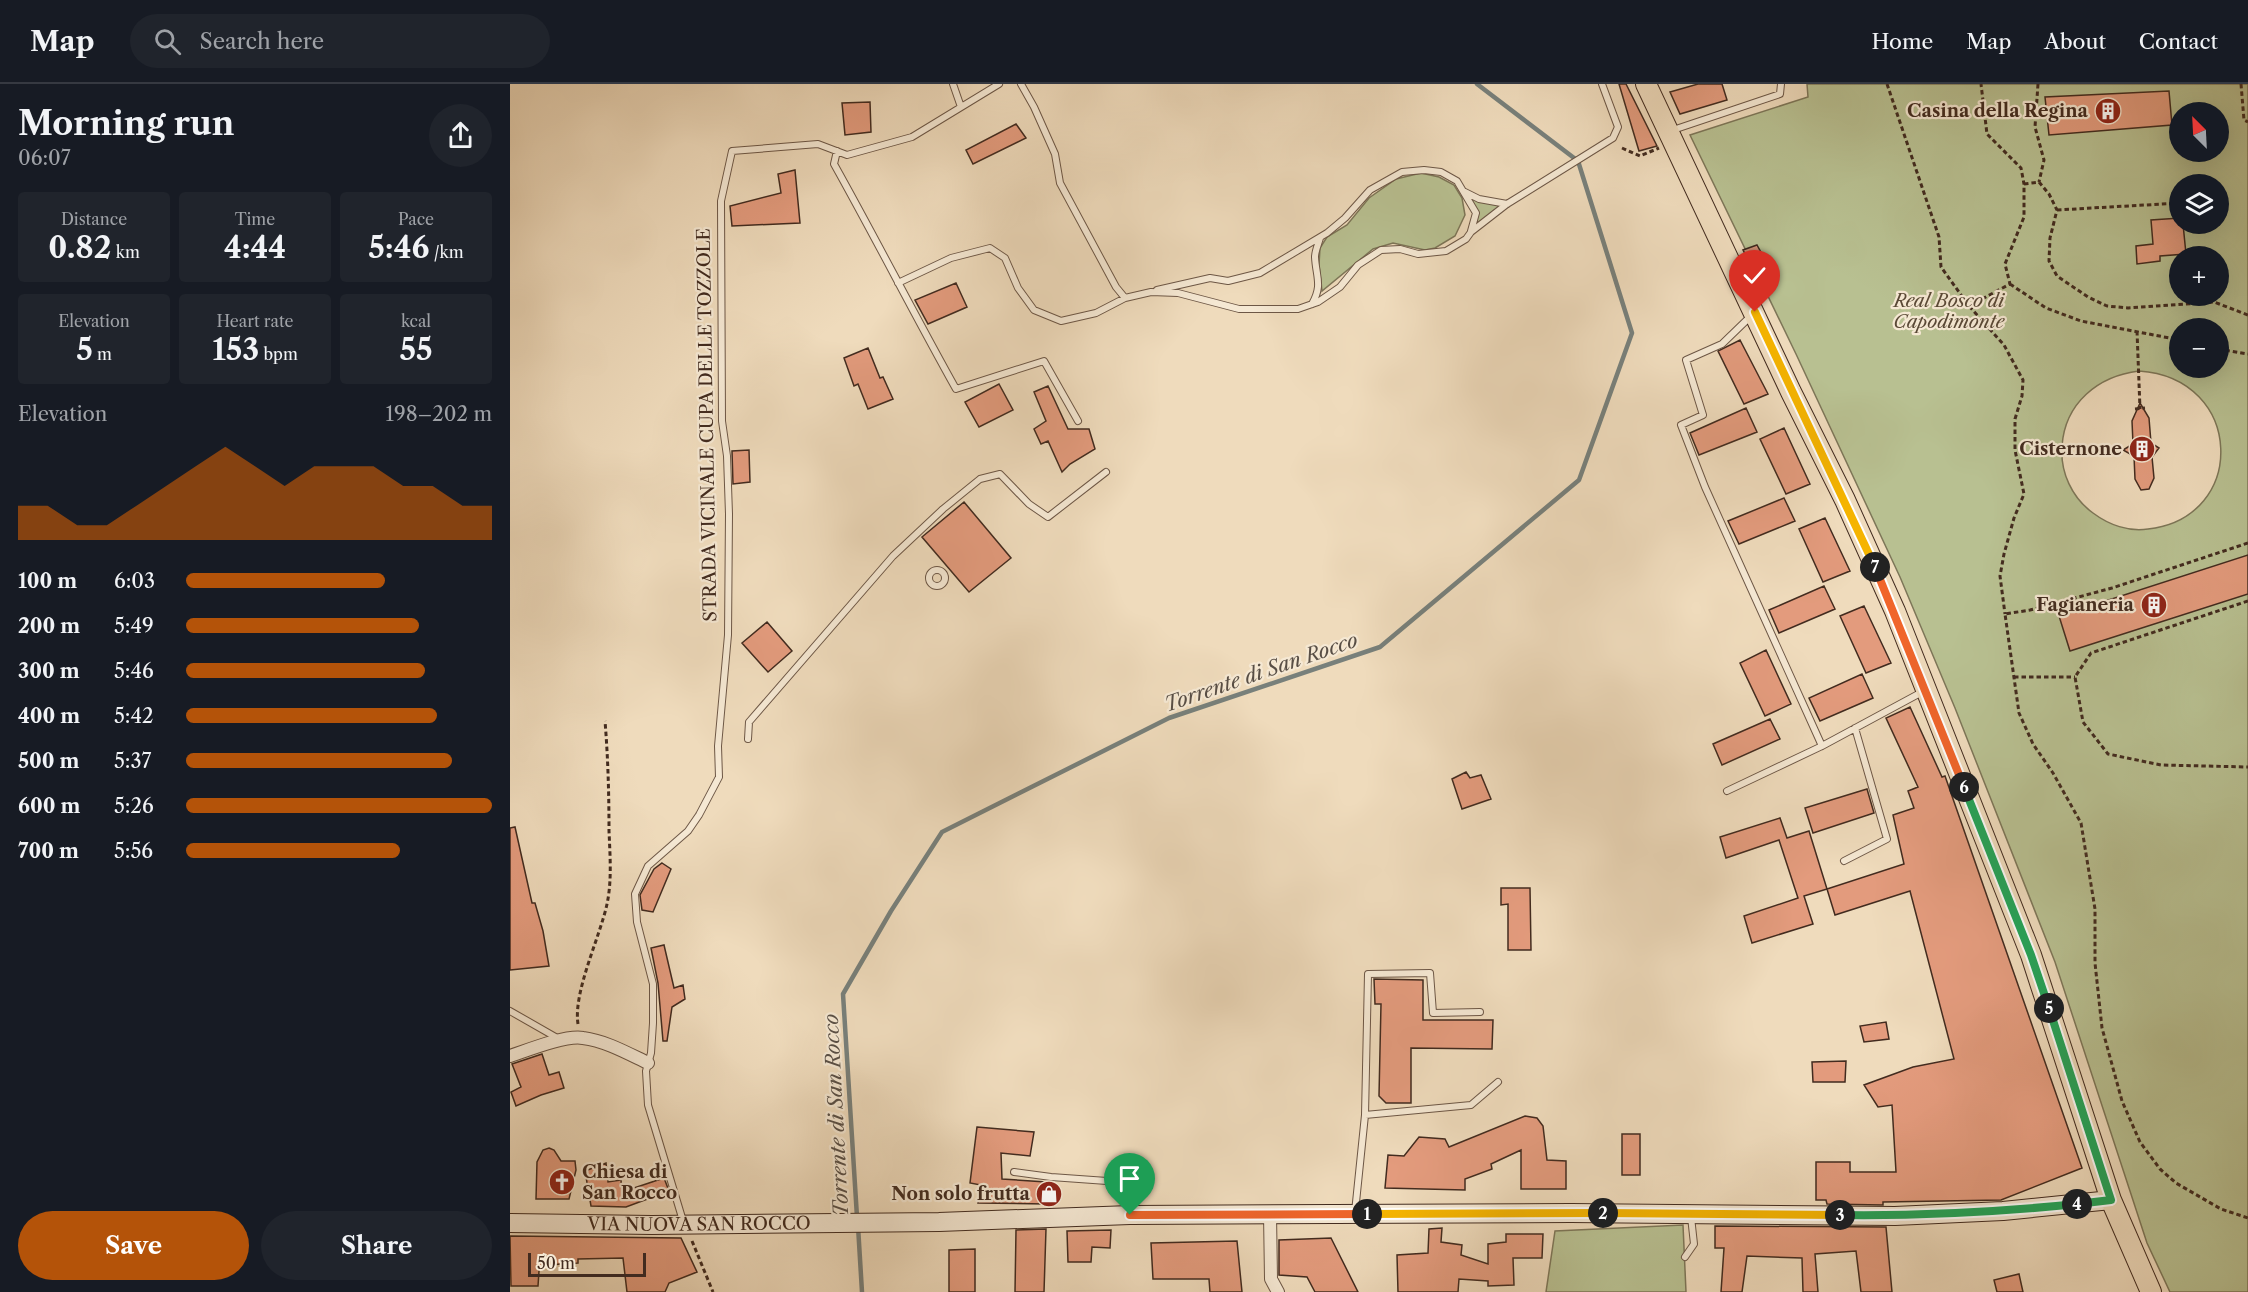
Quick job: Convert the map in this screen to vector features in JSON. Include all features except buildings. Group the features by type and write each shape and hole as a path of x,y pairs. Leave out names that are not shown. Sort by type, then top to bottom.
{"main road":[{"path":"1647,84 1666,139 1755,312 1791,392 1845,500 1894,611 2031,955 2111,1200 2151,1292"},
{"name":"VIA NUOVA SAN ROCCO","path":"510,1223 684,1225 939,1222 1130,1215 1270,1214 1690,1213 1895,1216 2003,1211 2111,1200"}],"street":[{"path":"510,1056 561,1041 580,1038 611,1046 648,1063"},
{"path":"1270,1214 1270,1279 1278,1292"}],"lane":[{"path":"953,84 961,107"},
{"path":"999,84 912,137 847,155 837,151 834,165 956,388 1044,361 1078,421"},
{"path":"1021,84 1055,154 1060,183 1116,287 1125,298"},
{"path":"1151,292 1178,294 1239,309 1298,309 1318,303 1340,287 1358,265 1381,250 1400,249 1418,254 1446,251 1466,239 1471,232 1507,204 1613,138 1618,127 1602,84"},
{"path":"1666,139 1780,94 1781,84"},
{"name":"STRADA VICINALE CUPA DELLE TOZZOLE","path":"684,1225 648,1105 646,1071 653,1023 653,984 638,922 635,894 648,866 688,831 719,777 718,746 728,635 729,514 728,456 722,421 721,201 732,151 818,144 837,151"},
{"path":"898,283 951,258 990,248 1005,258 1018,288 1035,310 1061,321 1096,313 1125,298 1210,278 1228,281 1260,273 1320,238 1345,218 1370,190 1401,172 1424,170 1441,172 1457,181 1476,213 1471,232"},
{"path":"1464,192 1479,199 1507,204"},
{"path":"1312,304 1317,295 1319,281 1315,254 1320,238"},
{"path":"1755,312 1722,344 1686,360 1703,415 1681,425 1705,487 1822,746"},
{"path":"748,739 748,722 893,556 943,509 980,479 1000,474 1029,504 1048,517 1106,472"},
{"path":"1727,791 1822,746 1926,690"},
{"path":"1844,861 1887,839 1855,728"},
{"path":"1354,1214 1365,1115 1368,975 1430,973 1432,1013 1480,1012"},
{"path":"510,1011 561,1041"},
{"path":"1365,1115 1471,1105 1498,1082"},
{"path":"1014,1172 1107,1181 1123,1192 1130,1215"},
{"path":"1684,1257 1694,1244 1690,1213"}],"path":[{"path":"1887,84 1940,237 1941,267 1969,306 2004,345 2023,380 2022,396 2015,418 2015,450 2024,494 2012,527 2000,576 2005,614 2019,713 2028,734 2081,823 2095,909 2095,963 2102,1028 2122,1101 2140,1142 2160,1169 2176,1183 2222,1209 2248,1218"},
{"path":"1981,84 1986,134 2021,168 2024,184 2024,217 2005,264 2010,284 2046,308 2081,321 2169,338"},
{"path":"2038,84 2035,127 2044,160 2039,182"},
{"path":"2241,84 2244,120 2248,122"},
{"path":"1622,148 1640,156 1666,139"},
{"path":"2024,184 2039,182"},
{"path":"2039,182 2049,194 2057,210 2050,238 2049,261 2057,276 2088,297 2107,306 2128,308 2214,302 2248,315"},
{"path":"2057,210 2169,204"},
{"path":"1969,306 2010,284"},
{"path":"2137,331 2140,409"},
{"path":"2229,351 2248,354"},
{"path":"2005,614 2030,610 2112,588 2248,543"},
{"path":"2248,601 2091,653 2075,677 2083,722 2108,754 2161,765 2248,767"},
{"path":"2014,676 2075,677"},
{"path":"580,1038 576,1014 589,959 607,904 610,866 605,721"},
{"path":"684,1225 713,1292"}],"green space":[{"name":"Real Bosco di Capodimonte","path":"1807,84 2248,84 2248,1292 2170,1292 2147,1243 2055,962 1955,708 1900,577 1690,135 1808,97","holes":["2169,318 2229,318 2229,378 2170,378 2199,397 2215,421 2221,449 2217,476 2204,501 2181,519 2148,529 2119,527 2099,517 2086,507 2073,492 2063,465 2064,431 2077,405 2097,386 2124,374 2139,371 2169,378"]},
{"path":"1421,173 1439,177 1454,185 1462,198 1465,215 1455,236 1435,248 1425,250 1393,243 1373,249 1322,291 1320,248 1327,237 1347,225 1369,198 1396,179"},
{"path":"1470,197 1502,206 1475,225"},
{"path":"1683,1225 1686,1292 1546,1292 1555,1231"}],"waterway":[{"name":"Torrente di San Rocco","path":"857,1217 843,994 891,911 942,832 1169,718 1380,647 1579,480 1632,333 1578,161 1477,84"},
{"name":"Torrente di San Rocco","path":"858,1226 862,1292"}],"place":[{"name":"Casina della Regina","path":"2108,111"},
{"name":"Cisternone","path":"2142,449"},
{"name":"Fagianeria","path":"2154,605"},
{"name":"Chiesa di San Rocco","path":"562,1182"},
{"name":"Non solo frutta","path":"1049,1194"}],"route":[{"path":"1130,1215 1681,1213 1895,1216 2003,1211 2111,1200 2031,955 1894,611 1845,500 1791,392 1755,312"}]}
